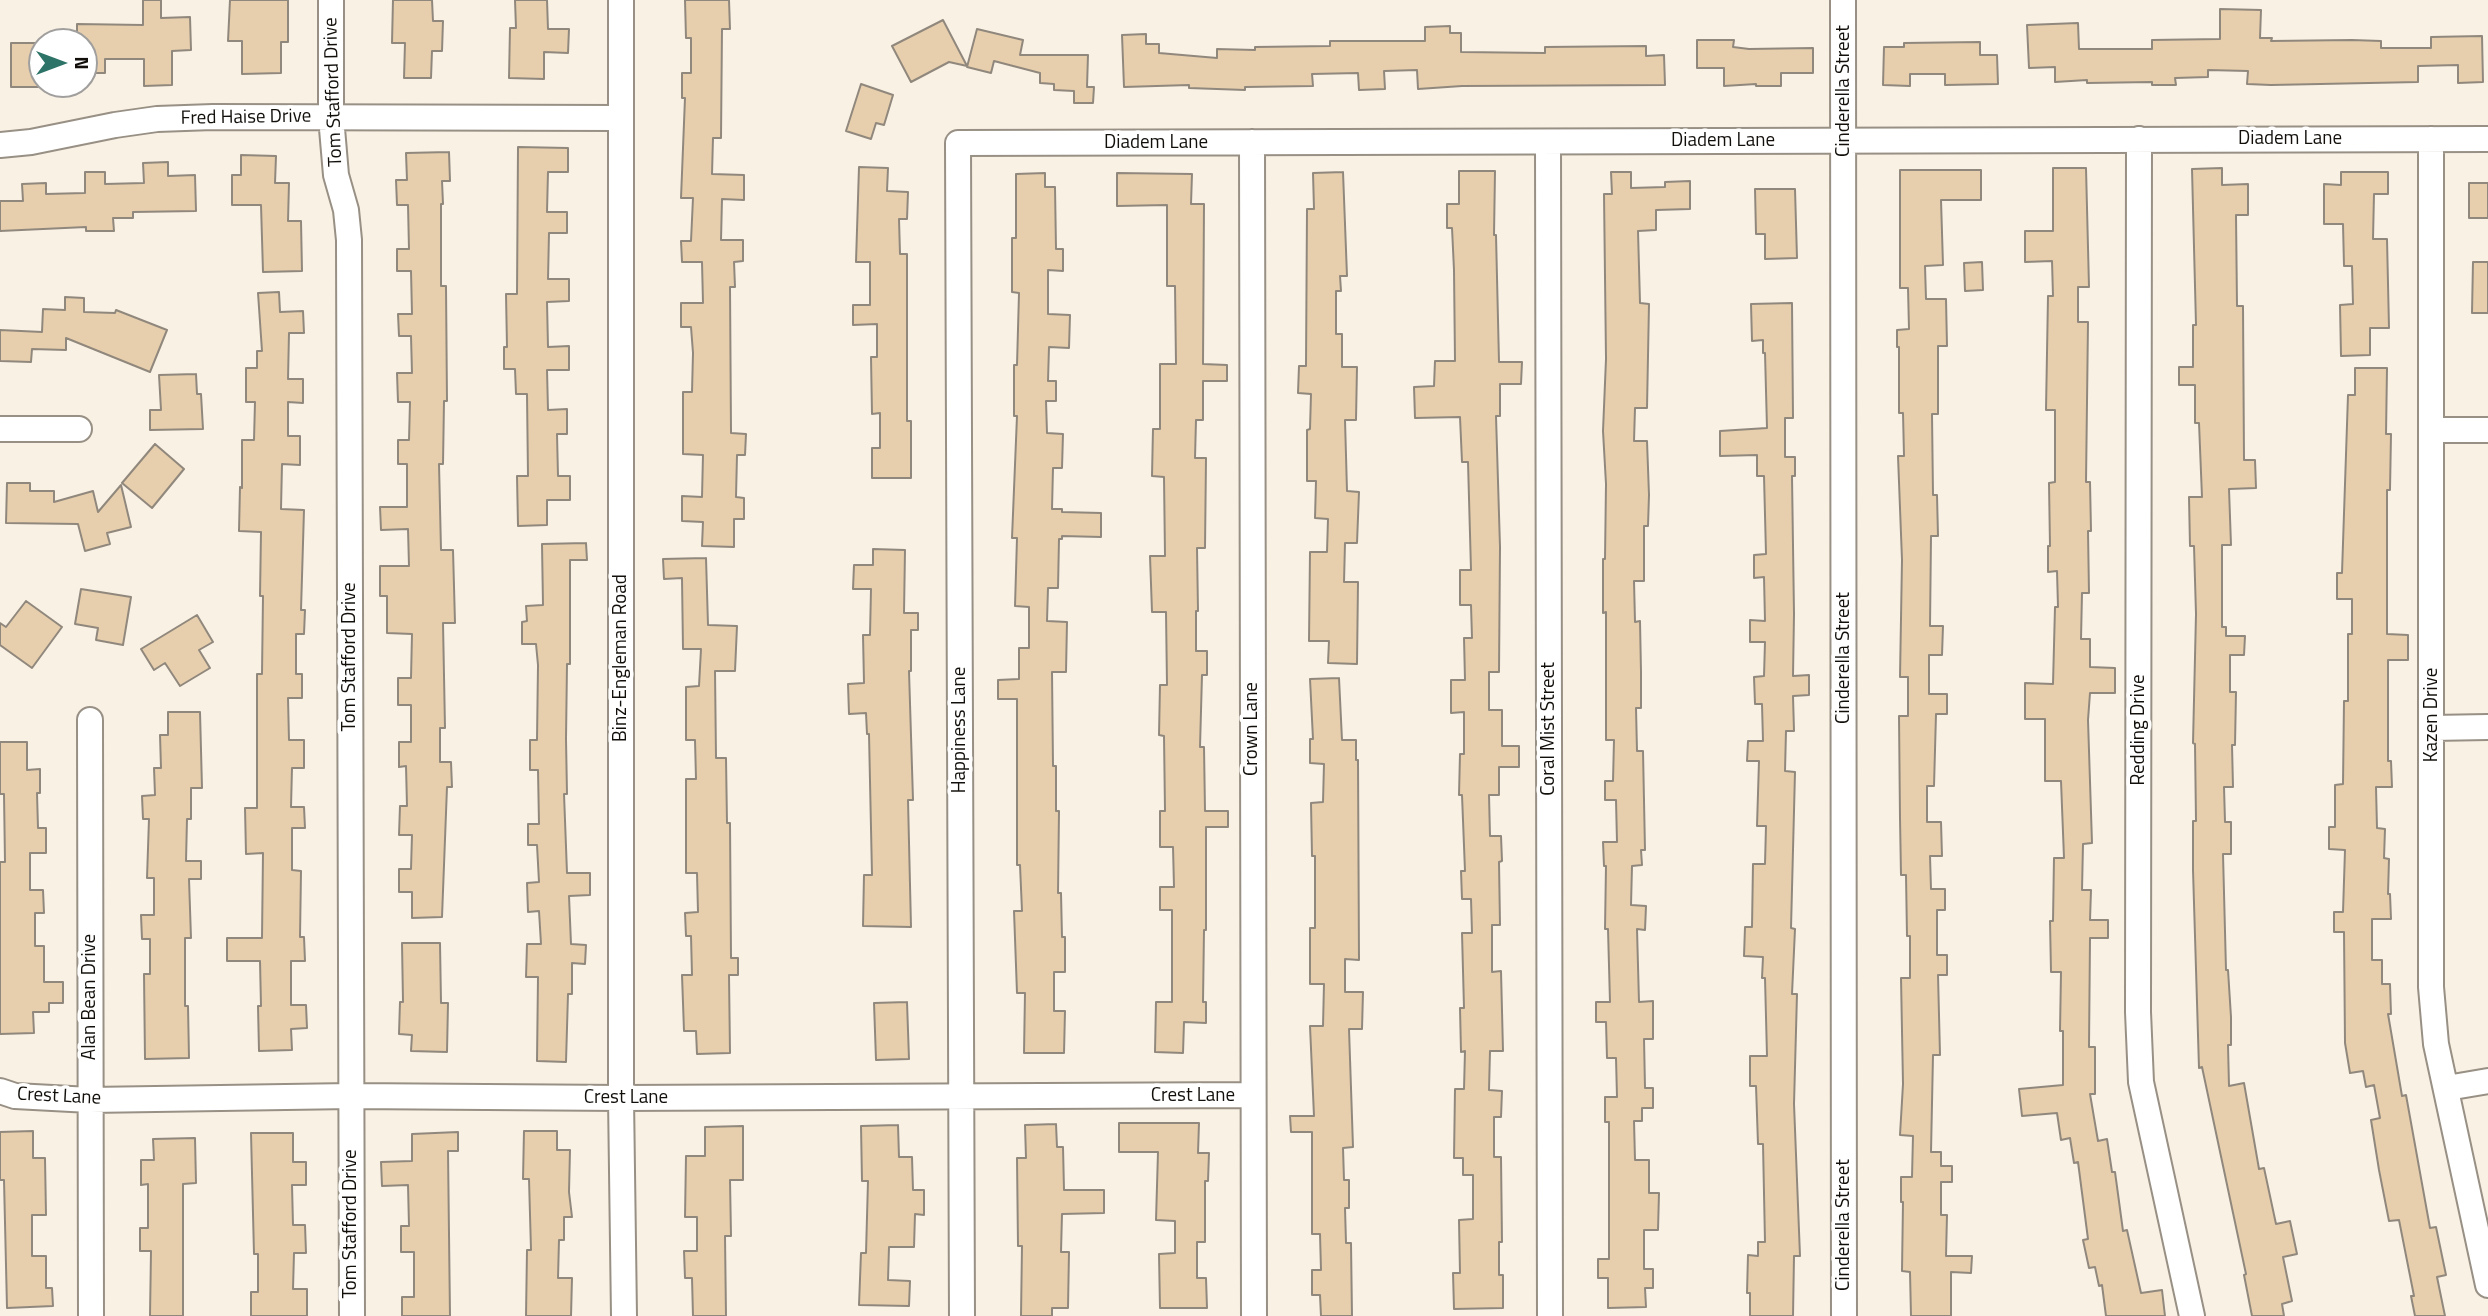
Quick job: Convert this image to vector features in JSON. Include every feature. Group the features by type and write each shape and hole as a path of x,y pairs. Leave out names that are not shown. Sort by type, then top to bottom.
{"street":[{"name":"Tom Stafford Drive","path":"331,0 331,117 336,175 346,210 349,240 352,1316"},
{"name":"Binz-Engleman Road","path":"621,0 621,1098 624,1316"},
{"name":"Cinderella Street","path":"1843,0 1844,1316"},
{"name":"Fred Haise Drive","path":"0,145 31,142 157,119 621,118"},
{"name":"Redding Drive","path":"2139,139 2138,1012 2141,1082 2192,1316"},
{"name":"Kazen Drive","path":"2431,139 2431,987 2436,1044 2488,1285"},
{"name":"Diadem Lane","path":"958,144 2488,139"},
{"name":"Crown Lane","path":"1252,142 1254,1316"},
{"name":"Coral Mist Street","path":"1548,142 1550,1316"},
{"name":"Happiness Lane","path":"958,144 962,1316"},
{"path":"0,429 79,429"},
{"path":"2432,430 2488,430"},
{"name":"Alan Bean Drive","path":"90,720 91,1316"},
{"path":"2432,728 2488,727"},
{"path":"2447,1088 2488,1080"},
{"name":"Crest Lane","path":"0,1091 15,1096 90,1100 351,1096 621,1098 1253,1095"}],"building":[{"path":"143,0 161,0 161,18 190,17 191,50 172,51 172,85 144,86 144,59 105,59 105,73 98,73 98,28 77,28 77,24 143,25"},
{"path":"230,0 288,0 288,42 281,42 281,73 242,74 242,41 228,41"},
{"path":"393,0 432,0 433,21 443,21 442,51 432,51 431,78 404,78 405,43 392,43"},
{"path":"515,0 547,0 548,29 569,29 568,53 544,52 544,79 509,78 510,28 516,28"},
{"path":"685,0 729,0 730,29 722,29 721,138 713,138 712,174 744,175 744,200 722,199 721,240 743,240 743,261 734,262 735,287 730,287 731,433 746,434 745,455 737,455 736,497 744,498 744,519 734,519 734,547 702,546 703,522 682,521 682,496 702,497 703,455 683,454 683,392 692,392 693,353 691,327 681,327 681,303 703,303 702,262 682,262 681,241 691,241 693,198 681,198 685,98 682,98 682,73 691,73 691,38 686,38"},
{"path":"2220,9 2261,10 2260,38 2272,38 2271,41 2381,41 2381,48 2431,48 2431,37 2482,36 2483,82 2458,83 2458,65 2418,66 2418,82 2271,85 2247,84 2248,71 2208,70 2208,77 2175,78 2176,85 2152,85 2152,82 2055,82 2055,67 2029,68 2027,25 2078,23 2079,49 2152,49 2152,40 2220,39"},
{"path":"943,20 967,66 949,62 911,82 892,46"},
{"path":"1450,26 1450,33 1461,33 1461,52 1545,53 1545,47 1646,46 1646,56 1664,55 1665,85 1462,86 1418,89 1417,70 1384,71 1385,89 1359,90 1358,73 1312,74 1313,86 1245,87 1245,90 1189,88 1189,85 1124,87 1122,35 1146,34 1146,44 1159,44 1159,53 1217,58 1217,49 1330,46 1330,41 1425,41 1425,27"},
{"path":"977,29 1023,40 1020,55 1088,55 1087,87 1094,87 1093,103 1074,103 1074,91 1054,90 1054,84 1040,83 1040,73 994,61 991,73 967,67"},
{"path":"1697,40 1734,40 1733,47 1749,49 1813,48 1813,73 1781,73 1781,86 1724,86 1724,68 1697,68"},
{"path":"1980,42 1980,55 1997,55 1998,84 1945,85 1945,74 1910,74 1910,86 1883,85 1884,47 1904,47 1904,43"},
{"path":"11,43 28,43 28,87 11,87"},
{"path":"861,84 893,95 884,125 876,123 871,139 846,131"},
{"path":"518,147 568,148 568,172 548,172 547,212 567,212 567,233 549,233 548,279 569,279 569,301 547,302 548,347 569,346 569,370 547,370 548,410 567,409 567,434 557,434 558,476 570,476 570,500 547,500 547,525 518,526 517,476 528,476 527,394 516,394 515,369 504,369 504,347 507,347 506,294 517,294"},
{"path":"449,152 450,181 442,181 441,204 441,286 446,286 447,401 444,401 443,464 439,464 441,550 453,550 455,623 443,623 445,728 440,728 440,762 451,762 452,787 447,787 442,917 412,918 412,892 399,892 399,869 411,869 412,835 399,835 400,806 407,806 406,766 399,767 399,742 411,742 411,705 398,705 398,678 411,678 412,634 387,633 387,596 380,596 380,566 409,566 408,529 381,530 380,507 407,507 407,464 398,464 398,440 409,440 410,402 398,402 397,373 412,373 411,336 399,336 398,314 412,314 411,271 397,271 397,249 409,249 408,205 397,205 396,180 407,180 406,153"},
{"path":"241,155 276,156 275,183 289,183 288,221 301,221 302,271 263,272 261,205 232,205 232,175 241,175"},
{"path":"168,162 168,176 195,175 196,211 133,212 133,218 113,218 114,231 86,231 86,227 0,231 0,201 23,201 22,184 46,183 46,194 85,193 85,172 105,172 105,184 144,183 143,163"},
{"path":"859,167 888,168 887,191 908,192 907,219 899,219 900,254 907,254 907,421 911,421 911,478 872,478 872,448 880,448 880,413 872,414 871,357 877,357 877,324 853,325 853,305 870,305 870,262 856,262"},
{"path":"2053,168 2086,168 2089,287 2078,287 2078,322 2088,322 2086,482 2090,482 2091,531 2088,531 2089,593 2082,593 2081,639 2090,639 2090,667 2115,668 2115,693 2090,693 2088,720 2092,843 2083,844 2082,890 2091,890 2090,920 2108,920 2108,938 2090,938 2089,1047 2095,1047 2095,1094 2090,1094 2098,1141 2107,1139 2112,1172 2115,1172 2123,1231 2127,1230 2141,1293 2162,1290 2165,1316 2106,1316 2102,1285 2099,1286 2095,1267 2089,1268 2083,1240 2088,1239 2078,1162 2074,1163 2070,1138 2061,1140 2057,1113 2022,1116 2019,1089 2063,1085 2061,972 2051,972 2050,921 2053,921 2054,858 2064,858 2061,781 2045,781 2045,719 2025,719 2025,683 2053,684 2055,607 2058,607 2057,571 2048,572 2049,483 2055,482 2055,410 2046,410 2048,296 2053,296 2052,261 2025,262 2025,231 2053,231"},
{"path":"2222,168 2222,185 2248,184 2248,215 2236,215 2237,306 2243,306 2244,460 2255,460 2256,488 2229,489 2231,545 2222,545 2222,627 2226,627 2226,636 2245,636 2244,655 2230,655 2230,692 2236,692 2235,745 2232,745 2233,787 2224,787 2225,822 2231,822 2231,854 2223,854 2226,970 2231,1017 2231,1045 2228,1045 2229,1086 2244,1083 2259,1169 2264,1168 2276,1224 2290,1221 2297,1254 2283,1257 2292,1301 2282,1304 2284,1316 2252,1316 2244,1275 2246,1274 2202,1067 2199,1068 2193,870 2193,821 2196,821 2193,743 2196,614 2189,497 2202,497 2199,423 2195,423 2195,385 2179,385 2179,367 2193,367 2193,325 2196,325 2192,169"},
{"path":"1900,170 1981,170 1981,200 1941,200 1943,265 1925,266 1926,299 1946,299 1947,346 1938,346 1938,414 1932,414 1933,495 1937,495 1938,536 1931,536 1930,626 1943,626 1942,655 1929,655 1929,694 1947,694 1947,714 1936,714 1934,786 1927,786 1927,822 1941,822 1942,856 1930,856 1931,889 1945,889 1945,910 1937,910 1937,955 1947,955 1947,975 1938,975 1940,1055 1933,1055 1931,1152 1941,1152 1941,1166 1952,1166 1952,1182 1941,1182 1941,1215 1947,1215 1946,1256 1972,1256 1971,1273 1951,1272 1951,1316 1911,1316 1910,1272 1902,1271 1901,1177 1912,1177 1913,1136 1900,1135 1903,1084 1901,978 1910,978 1910,936 1907,936 1906,875 1901,875 1900,818 1899,716 1908,716 1908,677 1900,677 1902,560 1898,456 1904,456 1903,413 1899,413 1897,330 1909,329 1908,288 1900,288"},
{"path":"1459,171 1495,171 1494,235 1499,362 1522,362 1521,384 1500,384 1500,416 1496,416 1500,547 1499,672 1489,672 1489,710 1502,710 1502,746 1519,746 1519,767 1499,767 1499,795 1489,795 1490,836 1501,836 1502,861 1499,862 1500,925 1492,925 1492,972 1501,971 1503,1051 1490,1051 1489,1090 1502,1091 1501,1117 1494,1117 1494,1157 1501,1157 1502,1242 1499,1242 1499,1275 1503,1275 1503,1308 1454,1309 1453,1273 1460,1273 1459,1220 1473,1219 1473,1175 1463,1175 1463,1158 1454,1158 1455,1089 1464,1089 1465,1051 1461,1052 1460,1008 1464,1008 1462,933 1472,933 1471,899 1462,899 1461,871 1465,871 1462,795 1459,795 1460,754 1464,754 1464,712 1451,713 1451,680 1465,680 1464,638 1472,638 1471,605 1460,605 1460,570 1471,570 1468,462 1462,462 1460,417 1415,418 1414,387 1434,386 1435,361 1455,361 1452,228 1447,228 1447,204 1459,204"},
{"path":"1343,172 1347,276 1340,276 1341,291 1336,291 1336,334 1342,334 1342,367 1357,367 1356,420 1345,420 1347,491 1359,492 1357,543 1345,543 1344,582 1358,582 1357,664 1328,663 1329,641 1309,641 1310,552 1327,552 1328,519 1315,518 1316,481 1307,481 1307,430 1310,429 1311,394 1298,393 1299,366 1306,366 1307,209 1314,209 1313,173"},
{"path":"1611,172 1631,172 1631,188 1665,187 1665,182 1690,181 1690,209 1656,210 1656,230 1638,231 1640,303 1649,304 1647,408 1635,408 1634,441 1647,441 1649,495 1648,526 1644,526 1644,581 1634,581 1635,622 1640,621 1641,708 1636,708 1637,751 1643,751 1645,850 1641,850 1642,865 1632,866 1631,905 1646,906 1645,930 1637,929 1639,1002 1653,1001 1653,1039 1644,1039 1645,1088 1653,1088 1653,1108 1642,1108 1642,1121 1634,1121 1635,1160 1649,1160 1649,1193 1659,1193 1658,1230 1644,1230 1644,1269 1653,1269 1653,1288 1645,1288 1646,1307 1608,1308 1608,1278 1598,1278 1598,1259 1609,1259 1609,1122 1605,1122 1605,1097 1617,1097 1616,1058 1607,1058 1606,1022 1596,1022 1596,1002 1610,1002 1603,842 1617,842 1616,800 1605,800 1605,781 1613,781 1614,740 1606,740 1606,612 1603,613 1606,484 1603,431 1606,359 1604,194 1612,194"},
{"path":"2341,172 2388,172 2388,194 2374,194 2373,239 2387,239 2389,328 2370,328 2370,355 2341,356 2340,305 2353,304 2352,266 2344,266 2343,224 2324,224 2324,184 2341,185"},
{"path":"1045,173 1045,187 1055,187 1056,249 1063,249 1063,271 1048,270 1048,314 1070,315 1069,348 1049,347 1048,381 1056,381 1056,401 1046,401 1047,433 1063,434 1062,468 1053,468 1052,509 1062,509 1062,512 1101,513 1101,537 1062,536 1062,539 1059,539 1058,588 1048,588 1047,621 1067,622 1066,672 1052,672 1053,766 1056,766 1056,811 1059,811 1058,893 1061,893 1062,937 1065,937 1065,972 1054,972 1054,1011 1065,1011 1064,1053 1024,1053 1025,993 1017,993 1014,911 1022,911 1020,865 1017,865 1017,699 998,699 998,680 1019,679 1019,648 1029,648 1029,607 1015,606 1017,538 1012,538 1017,416 1014,416 1014,365 1017,365 1019,293 1012,292 1012,238 1016,238 1016,174"},
{"path":"1117,173 1192,174 1191,204 1204,204 1203,364 1227,365 1227,381 1203,381 1203,420 1196,420 1195,458 1206,458 1205,548 1197,548 1196,611 1196,651 1207,651 1207,675 1202,675 1200,747 1204,747 1205,811 1228,811 1228,827 1206,827 1203,1002 1206,1002 1206,1023 1184,1022 1183,1053 1155,1052 1156,1002 1172,1002 1172,910 1160,910 1160,887 1174,887 1173,847 1160,847 1160,811 1165,811 1164,736 1159,735 1160,685 1167,685 1166,612 1152,612 1150,556 1165,556 1164,477 1152,476 1153,429 1160,429 1160,364 1176,364 1175,286 1167,286 1167,205 1117,206"},
{"path":"2469,183 2488,183 2488,218 2469,218"},
{"path":"1755,189 1795,189 1797,258 1765,259 1765,234 1756,234"},
{"path":"1982,262 1983,290 1965,291 1964,263"},
{"path":"2473,262 2488,262 2488,313 2472,313"},
{"path":"279,292 280,312 303,311 304,333 289,333 288,379 303,379 303,403 288,402 288,436 300,436 300,465 282,464 281,509 304,510 301,610 305,610 304,634 296,634 296,674 302,674 302,698 288,698 289,740 304,740 304,768 292,768 291,807 304,807 305,828 292,828 292,870 301,871 300,937 304,937 305,961 291,961 291,1005 306,1005 307,1028 291,1029 292,1050 259,1051 260,961 227,961 227,938 262,938 263,853 246,854 245,808 257,808 257,674 262,674 261,532 239,531 240,487 242,488 242,440 254,440 255,402 246,402 246,368 257,368 257,351 262,351 258,293"},
{"path":"65,297 84,298 84,312 115,313 116,310 167,330 150,372 66,338 66,350 32,349 31,362 0,361 0,330 42,332 43,309 65,310"},
{"path":"1792,303 1793,418 1785,418 1785,457 1795,457 1795,476 1792,476 1793,676 1809,675 1809,695 1793,696 1794,731 1786,731 1785,771 1795,772 1791,928 1795,929 1792,994 1797,994 1794,1104 1800,1256 1794,1256 1793,1316 1750,1316 1750,1293 1747,1293 1748,1255 1758,1256 1758,1242 1765,1242 1763,1144 1758,1144 1756,1086 1750,1086 1750,1056 1767,1056 1765,978 1762,978 1763,957 1744,956 1745,927 1752,927 1753,864 1765,864 1766,826 1757,826 1759,761 1747,761 1748,741 1763,741 1762,704 1755,704 1754,677 1764,676 1765,642 1750,642 1750,620 1765,621 1764,577 1754,578 1754,555 1766,554 1764,476 1757,476 1757,455 1720,456 1720,431 1767,428 1765,353 1763,340 1752,341 1751,304"},
{"path":"2355,368 2387,368 2386,434 2391,434 2390,490 2387,490 2387,634 2408,635 2408,660 2388,660 2388,761 2391,761 2392,787 2376,787 2377,828 2385,829 2384,858 2389,859 2388,894 2391,919 2372,919 2372,960 2382,960 2382,984 2390,984 2391,1014 2388,1014 2402,1096 2406,1095 2430,1228 2436,1227 2446,1275 2437,1277 2445,1316 2415,1316 2411,1296 2414,1296 2399,1220 2389,1221 2379,1170 2371,1120 2380,1118 2374,1085 2366,1087 2363,1071 2350,1073 2345,1043 2344,932 2334,932 2334,912 2343,912 2345,850 2329,849 2329,827 2335,827 2335,785 2343,784 2344,701 2348,701 2348,634 2352,634 2352,599 2337,599 2337,573 2342,573 2348,395 2355,395"},
{"path":"196,374 197,394 201,394 203,429 150,430 150,410 161,410 159,375"},
{"path":"155,444 184,469 152,508 122,483"},
{"path":"7,483 30,483 30,491 54,491 54,502 93,491 98,512 121,485 131,527 107,533 110,544 85,551 78,524 6,523"},
{"path":"586,543 587,560 570,560 567,794 564,794 567,873 590,873 590,895 569,896 571,944 586,945 585,964 572,963 572,994 568,994 566,1062 537,1061 538,977 526,977 527,944 541,944 539,911 528,912 527,883 539,882 537,845 528,845 528,824 539,824 538,770 530,770 530,740 537,740 538,665 536,644 522,644 522,622 527,621 526,606 543,605 542,544"},
{"path":"873,549 905,550 904,613 918,613 918,630 911,630 909,671 913,800 908,800 911,927 863,926 864,875 872,875 869,734 866,713 849,714 848,684 864,683 863,635 870,635 871,589 853,589 854,565 873,565"},
{"path":"706,558 708,625 737,626 735,671 715,671 716,758 726,758 727,823 730,823 731,958 738,958 738,975 729,975 730,1053 697,1054 696,1031 684,1031 682,975 692,975 691,936 686,936 685,913 698,912 697,873 686,873 686,779 696,779 695,740 686,740 686,687 699,686 701,649 683,649 682,578 664,579 663,559"},
{"path":"81,589 131,597 123,645 96,640 98,628 75,624"},
{"path":"26,601 62,627 32,668 0,645 0,623 6,627"},
{"path":"197,615 213,642 199,650 210,668 180,686 165,663 154,670 141,649"},
{"path":"1339,678 1342,740 1356,740 1358,760 1359,960 1345,959 1345,992 1363,992 1362,1029 1349,1029 1353,1147 1343,1148 1344,1180 1349,1180 1349,1208 1345,1208 1346,1243 1351,1243 1352,1316 1321,1316 1320,1295 1312,1295 1312,1270 1321,1270 1320,1234 1312,1234 1312,1132 1291,1132 1290,1116 1314,1116 1310,1026 1323,1026 1324,984 1310,984 1310,928 1315,928 1315,856 1312,856 1311,803 1323,802 1324,764 1310,763 1310,739 1313,739 1310,679"},
{"path":"168,712 200,712 202,788 191,788 191,819 187,819 186,861 201,861 201,879 189,879 191,938 185,938 185,1006 188,1006 189,1058 145,1059 144,974 150,974 150,939 142,939 141,915 154,915 154,878 147,878 149,819 143,819 142,796 155,795 154,768 161,768 160,735 168,735"},
{"path":"0,742 27,742 27,770 40,769 40,793 37,793 38,828 46,828 46,853 30,853 30,890 43,890 44,913 35,913 35,946 44,946 44,982 63,982 63,1003 49,1003 49,1012 33,1012 34,1033 0,1034 0,862 5,862 4,794 0,794"},
{"path":"402,943 440,943 441,1003 448,1003 447,1052 411,1051 412,1035 399,1034 400,1002 403,1002"},
{"path":"907,1002 909,1059 876,1060 874,1003"},
{"path":"1119,1123 1199,1123 1198,1153 1209,1153 1208,1181 1205,1181 1205,1242 1197,1242 1197,1278 1206,1278 1207,1308 1160,1308 1159,1254 1175,1253 1175,1221 1156,1220 1158,1152 1119,1152"},
{"path":"1056,1124 1057,1147 1063,1147 1064,1190 1104,1190 1104,1213 1062,1214 1061,1252 1069,1252 1068,1308 1052,1308 1052,1316 1021,1316 1022,1246 1018,1246 1017,1158 1026,1158 1025,1125"},
{"path":"898,1125 899,1157 912,1157 913,1190 924,1190 924,1215 915,1214 914,1247 889,1247 888,1280 910,1281 909,1306 859,1305 861,1253 866,1253 868,1181 862,1181 861,1126"},
{"path":"743,1126 743,1180 730,1180 731,1236 725,1236 726,1316 693,1316 692,1278 685,1278 684,1251 697,1251 697,1217 685,1217 686,1156 705,1156 705,1127"},
{"path":"33,1131 33,1158 45,1158 46,1215 32,1215 32,1256 46,1256 46,1288 52,1288 53,1306 7,1308 0,1132"},
{"path":"524,1131 557,1131 557,1150 570,1150 569,1192 572,1217 564,1217 564,1240 559,1240 558,1278 572,1278 571,1316 526,1316 527,1250 531,1250 529,1179 523,1179"},
{"path":"458,1132 458,1151 448,1151 450,1316 402,1316 402,1297 414,1297 414,1252 401,1252 401,1226 409,1226 408,1185 382,1186 381,1162 412,1161 412,1134"},
{"path":"251,1133 293,1133 293,1162 306,1162 306,1185 292,1185 293,1225 305,1225 306,1253 294,1253 293,1289 307,1289 307,1316 251,1316 251,1292 258,1292 258,1254 254,1254"},
{"path":"195,1138 196,1183 183,1184 183,1316 150,1316 151,1251 140,1251 140,1228 148,1228 148,1184 141,1185 141,1160 154,1160 153,1139"}]}
